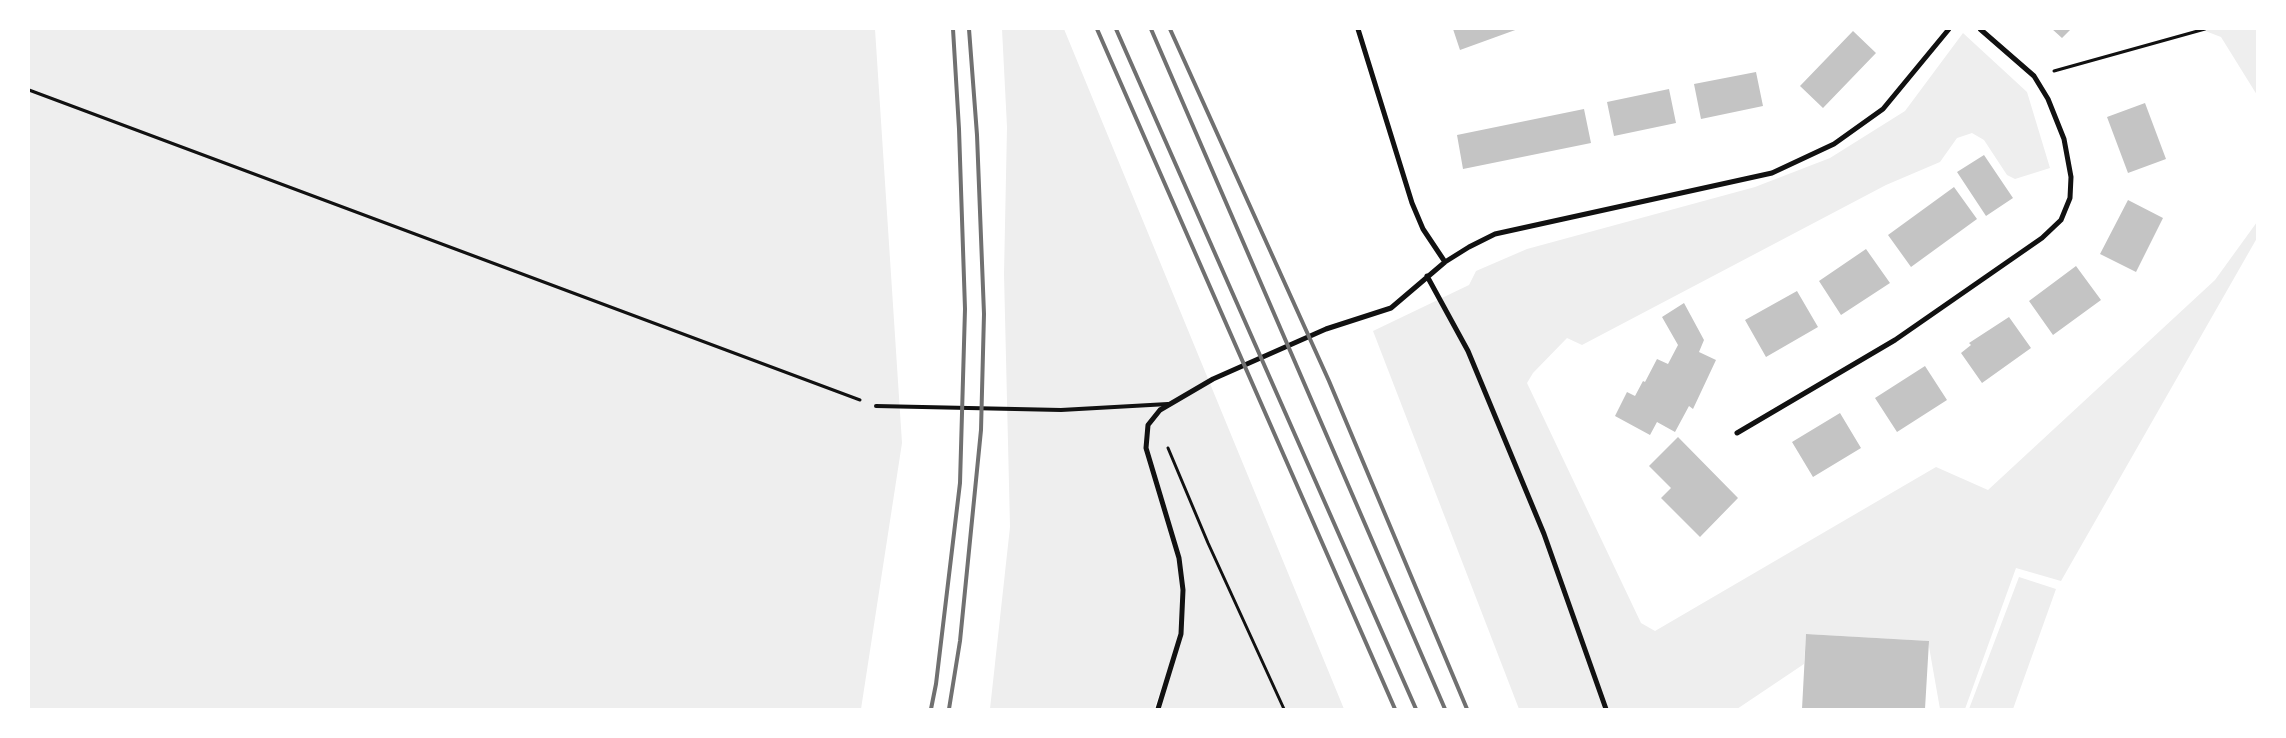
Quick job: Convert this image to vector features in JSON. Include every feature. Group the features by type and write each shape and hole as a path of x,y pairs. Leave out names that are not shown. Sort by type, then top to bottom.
{"street":[{"path":"1358,29 1412,203 1423,229 1445,262"},
{"path":"1158,709 1181,634 1183,590 1180,558 1148,456 1146,433 1148,425 1168,404 1213,379 1326,329 1391,308 1445,262 1470,246 1495,234 1772,172 1834,144 1883,109 1949,29"},
{"path":"1736,433 1895,340 2042,238 2061,220 2070,198 2071,177 2064,139 2048,99 2034,76 1980,29"},
{"path":"1427,276 1468,351 1480,378 1544,534 1606,709"}],"lane":[{"path":"876,406 1060,410 1168,404"}],"path":[{"path":"2034,76 2205,29"},
{"path":"29,90 876,406"},
{"path":"1148,456 1169,448 1208,543 1284,709"}],"shaded area":[{"path":"29,29 875,29 902,443 861,709 29,709"},
{"path":"1002,29 1064,29 1344,709 1158,709 1177,645 1154,709 990,709 1010,527 1004,274 1007,127"},
{"path":"2200,29 2257,29 2257,95 2221,37"},
{"path":"1963,33 2027,92 2050,168 2015,179 2007,175 1984,140 1972,133 1957,138 1940,162 1886,185 1582,345 1567,338 1533,373 1527,383 1641,623 1655,631 1936,467 1988,490 2215,280 2257,222 2257,238 2061,581 2016,568 1965,709 1940,709 1928,641 1806,634 1804,664 1737,709 1519,709 1373,331 1469,285 1476,271 1527,249 1755,187 1830,158 1905,111"},
{"path":"2019,577 2056,589 2013,709 1969,709"}],"building":[{"path":"1453,29 1518,29 1460,50"},
{"path":"2052,29 2071,29 2062,38"},
{"path":"1853,31 1876,53 1823,108 1800,86"},
{"path":"1756,72 1763,106 1701,119 1694,84"},
{"path":"1669,89 1676,123 1614,136 1607,102"},
{"path":"2145,103 2166,159 2128,173 2107,117"},
{"path":"1584,109 1591,143 1463,169 1457,135"},
{"path":"1984,155 2013,198 1986,216 1957,172"},
{"path":"1954,187 1977,219 1911,267 1888,235"},
{"path":"2128,200 2163,218 2136,272 2100,254"},
{"path":"1866,249 1890,283 1841,315 1819,281"},
{"path":"2076,266 2101,300 2053,335 2029,301"},
{"path":"1797,291 1818,327 1766,357 1745,320"},
{"path":"1684,303 1704,340 1699,352 1716,360 1693,409 1689,406 1675,432 1657,422 1650,435 1615,416 1627,392 1635,396 1657,359 1668,364 1678,345 1662,317"},
{"path":"2009,317 2031,348 1982,383 1961,353 1971,345 1969,343"},
{"path":"1925,366 1947,400 1897,432 1875,398"},
{"path":"1840,413 1861,448 1813,477 1792,442"},
{"path":"1678,437 1738,498 1700,537 1661,498 1671,488 1649,466"},
{"path":"1806,634 1929,641 1925,709 1802,709"}],"railway":[{"path":"931,709 936,684 960,483 965,309 959,129 953,29"},
{"path":"949,709 960,641 981,430 984,314 977,135 969,29"},
{"path":"1097,29 1395,709"},
{"path":"1116,29 1416,709"},
{"path":"1151,29 1445,709"},
{"path":"1170,29 1329,381 1467,709"}]}
